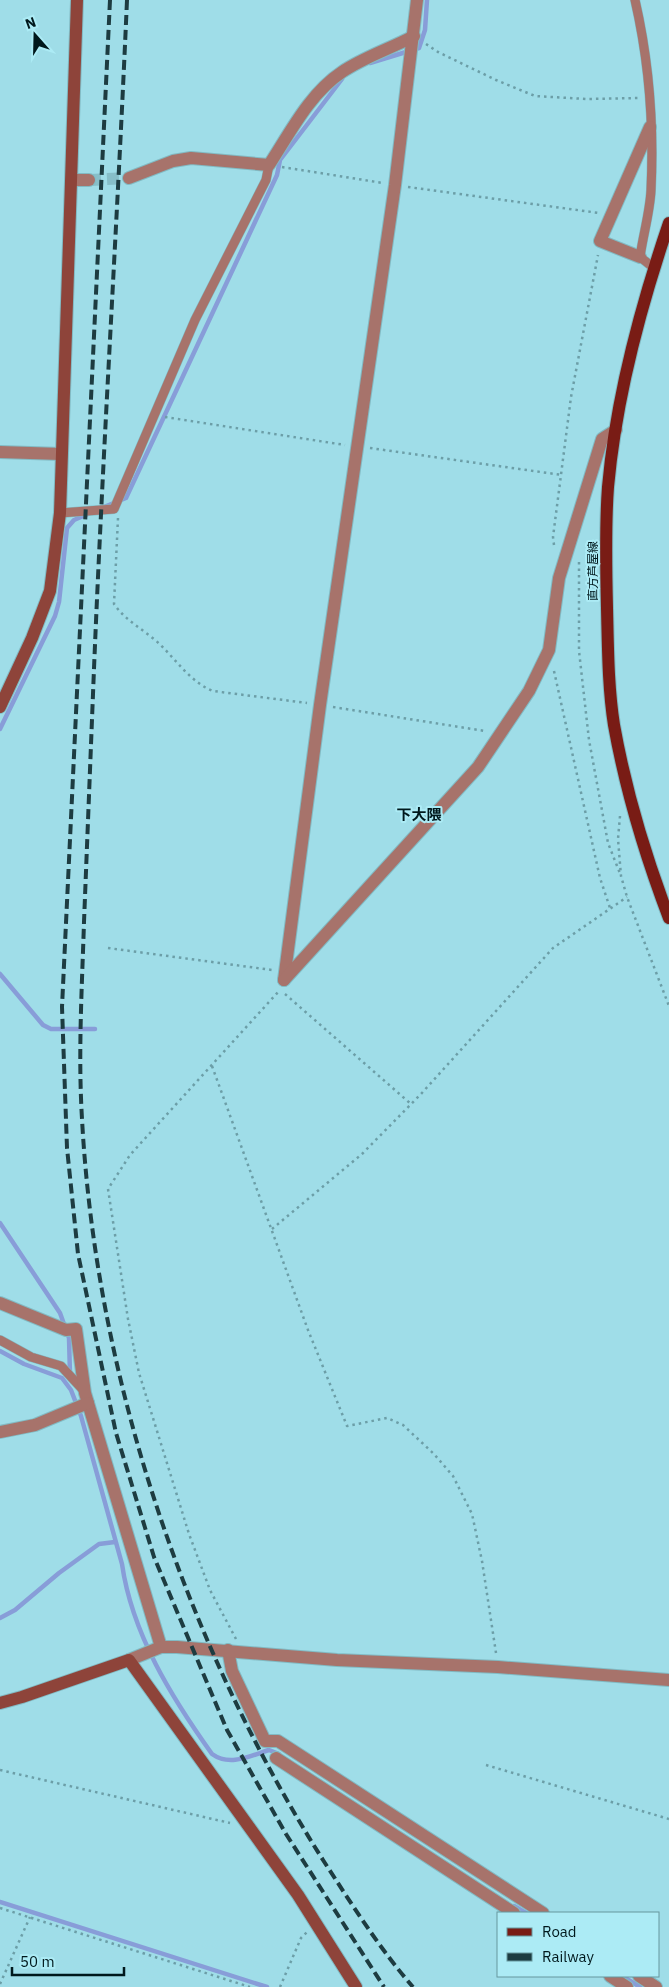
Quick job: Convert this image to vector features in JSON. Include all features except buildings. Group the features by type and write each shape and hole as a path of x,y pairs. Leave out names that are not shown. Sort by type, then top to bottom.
{"main road":[{"name":"直方芦屋線","path":"669,223 654,268 627,368 608,488 606,550 608,654 614,724 630,796 650,868 669,918"}],"street":[{"path":"0,707 32,638 50,591 60,513 77,0"},
{"path":"283,981 394,185 417,0"},
{"path":"129,178 173,161 191,158 269,165 308,105 335,77 365,58 414,36"},
{"path":"640,257 600,241 650,127"},
{"path":"72,180 89,180"},
{"path":"283,981 478,767 529,691 549,650 559,578 602,439 616,430"},
{"path":"0,452 61,454"},
{"path":"0,1303 66,1330 76,1329 87,1398 158,1648"},
{"path":"0,1432 35,1425 87,1398"},
{"path":"0,1703 22,1698 158,1648 228,1650 337,1660 498,1667 669,1680"},
{"path":"228,1650 232,1671 265,1741 278,1741 541,1912"},
{"path":"135,1658 298,1895 356,1987"},
{"path":"276,1758 512,1912"},
{"path":"612,1977 627,1987"},
{"path":"641,1977 656,1987"}],"lane":[{"path":"635,0 640,23 649,95 650,127 651,191 640,257 654,268"},
{"path":"60,513 114,509 195,320 266,180 269,165"},
{"path":"0,1340 31,1357 61,1366 87,1398"}],"path":[{"path":"414,36 438,52 535,96 637,99 649,95"},
{"path":"269,165 394,185 613,215"},
{"path":"556,553 553,537 571,397 600,241"},
{"path":"114,509 119,520 114,604 121,614 156,640 199,685 213,691 320,705 502,733"},
{"path":"579,556 579,651 589,740 608,843 622,876"},
{"path":"549,650 569,732 594,851 610,908"},
{"path":"630,796 620,811 618,839 622,876 627,898 669,1006"},
{"path":"272,1230 362,1154 411,1104 553,948 627,898"},
{"path":"108,948 283,981 411,1104"},
{"path":"246,1652 229,1629 210,1590 189,1534 139,1373 128,1319 108,1188 130,1155 212,1066 283,981"},
{"path":"212,1066 347,1426 387,1418 403,1425 434,1454 453,1476 472,1514 482,1560 498,1667"},
{"path":"486,1765 669,1819"},
{"path":"0,1770 235,1824 245,1820"},
{"path":"0,1908 250,1987"},
{"path":"0,1984 30,1917"},
{"path":"280,1987 301,1938 315,1924"}],"waterway":[{"path":"370,63 419,48 425,30 427,0"},
{"path":"104,507 126,498 277,175 280,160 342,79"},
{"path":"0,729 55,616 59,602 67,528 74,520 88,514"},
{"path":"0,974 43,1025 51,1029 95,1029"},
{"path":"0,1223 60,1313 69,1338 70,1374"},
{"path":"0,1351 24,1364 62,1378 71,1390 81,1416 122,1564 127,1590 144,1640 182,1711 197,1733 212,1754 226,1760 240,1759 269,1750 279,1754"},
{"path":"0,1618 15,1610 59,1573 99,1544 115,1542"},
{"path":"0,1902 267,1987"},
{"path":"514,1906 524,1912"},
{"path":"624,1977 640,1987"}],"tunnel":[{"path":"89,180 129,178"}],"railway":[{"path":"110,0 62,1007 67,1148 78,1254 116,1433 154,1557 227,1730 286,1834 384,1987"},
{"path":"127,0 105,433 81,995 82,1119 91,1216 106,1313 128,1409 156,1504 190,1598 229,1689 274,1776 323,1860 355,1909 413,1987"}],"district":[{"name":"下大隈","path":"419,815"}]}
